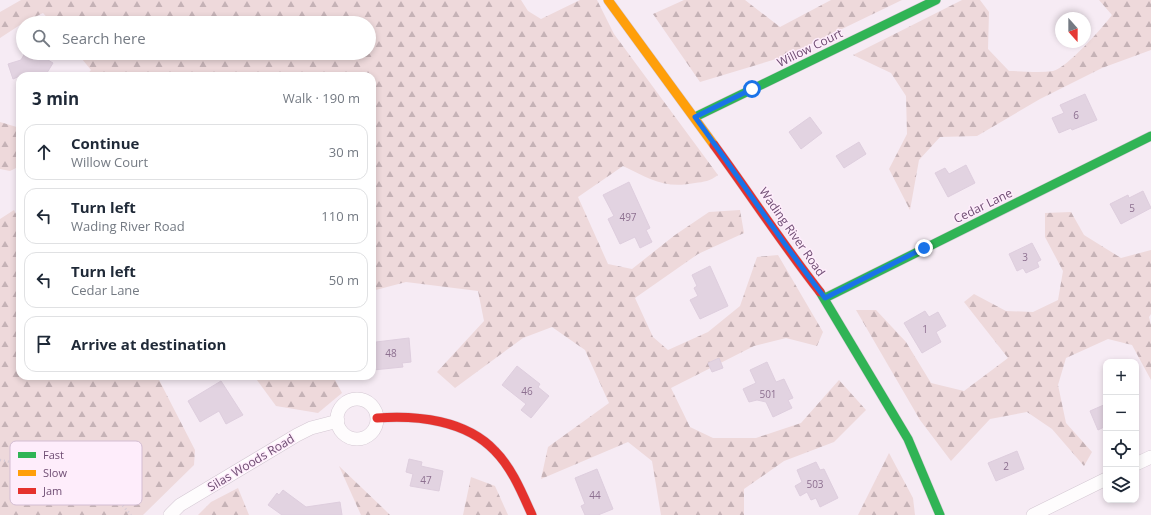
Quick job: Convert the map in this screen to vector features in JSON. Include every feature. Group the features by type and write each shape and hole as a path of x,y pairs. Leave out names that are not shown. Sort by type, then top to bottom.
{"street":[{"name":"Wading River Road","path":"608,0 754,199 792,256 825,298 908,440 940,515"},
{"name":"Willow Court","path":"695,117 936,0"},
{"name":"Cedar Lane","path":"825,298 1151,136"},
{"path":"354,399 367,402 376,412 377,424 369,435 357,439 345,435 341,430 338,421 339,411 343,405 354,399"},
{"path":"377,418 403,416 441,420 460,427 483,441 497,453 511,473 532,515"},
{"name":"Silas Woods Road","path":"170,515 180,505 297,435 311,428 338,421"},
{"path":"1139,463 1151,457"},
{"path":"1033,515 1103,480"}],"path":[{"path":"0,460 10,462"},
{"path":"122,505 131,515"}],"green space":[{"path":"21,0 521,0 528,11 541,19 580,0 597,0 614,34 718,175 704,182 674,185 649,179 623,166 578,197 608,264 632,269 675,235 709,212 740,210 744,233 698,254 635,298 653,337 668,350 708,332 740,306 757,257 778,255 823,332 817,346 786,338 754,346 671,388 690,427 713,438 756,438 801,423 839,380 866,410 834,442 784,461 744,489 744,515 661,515 652,461 628,442 541,479 548,447 609,403 585,350 552,327 523,338 455,388 437,372 484,321 478,291 406,282 376,290 376,72 89,72 91,70 83,60 376,60 376,16 46,16 43,13 37,16 16,16 16,28 0,38 0,12"},
{"path":"684,0 745,0 780,27 831,0 902,0 786,56 700,82 653,14"},
{"path":"962,0 980,0 989,12 988,49 1009,71 1053,71 1067,63 1082,48 1091,48 1091,39 1112,15 1099,0 1151,0 1151,50 1102,68 1040,99 977,136 940,137 919,160 910,210 889,169 907,134 906,96 891,73 853,55"},
{"path":"0,122 16,127 16,168 10,171 0,169"},
{"path":"14,210 16,214 16,380 159,380 195,450 194,465 143,515 0,515 0,219"},
{"path":"1071,212 1084,235 1121,258 1151,250 1151,314 1149,317 1151,325 1151,380 1132,345 1108,339 1066,358 1058,385 1066,423 1092,452 1084,466 1052,429 1027,412 990,419 951,461 920,420 856,310 876,310 906,342 931,383 964,391 1008,358 964,302 974,294 1006,311 1033,312 1058,300 1063,271 1045,237 1045,213"},
{"path":"257,380 335,380 342,393 318,413 276,406"},
{"path":"889,453 913,498 915,515 858,515"},
{"path":"339,466 385,510 390,515 361,515"},
{"path":"471,477 495,486 508,515 463,515"},
{"path":"238,488 249,515 198,515 211,502"}],"building":[{"path":"21,60 48,60 53,63 47,72 16,72 16,78 13,79 8,64"},
{"path":"1085,94 1097,120 1072,130 1071,128 1059,133 1052,118 1064,113 1060,105"},
{"path":"810,117 822,133 801,149 789,132"},
{"path":"859,142 866,154 844,168 836,156"},
{"path":"966,165 975,183 948,197 935,173 945,168 949,174"},
{"path":"629,182 650,228 646,230 652,242 640,248 635,237 620,244 608,219 614,216 603,195"},
{"path":"1143,191 1151,208 1121,224 1110,204 1128,195 1129,198"},
{"path":"1032,243 1041,260 1037,262 1039,267 1026,273 1023,268 1017,271 1009,254"},
{"path":"710,266 728,306 700,319 690,300 698,296 694,288 697,286 692,275"},
{"path":"925,311 929,317 938,312 946,326 936,332 941,342 922,353 904,323"},
{"path":"409,338 411,362 402,363 403,367 376,370 376,342"},
{"path":"719,358 723,368 712,372 708,363"},
{"path":"767,362 776,382 784,379 793,398 788,400 792,408 773,417 766,402 757,400 749,402 743,389 756,383 750,370"},
{"path":"517,366 540,384 538,387 549,396 531,418 521,410 526,404 502,385"},
{"path":"221,381 243,415 226,424 219,411 200,422 188,401"},
{"path":"1103,405 1103,428 1098,430 1090,411"},
{"path":"1017,451 1024,469 996,481 988,463"},
{"path":"409,459 422,462 421,466 443,471 439,491 410,486 413,474 406,472"},
{"path":"816,462 820,470 824,469 838,498 820,507 816,498 811,500 807,492 800,496 795,486 802,482 797,470"},
{"path":"597,469 613,509 598,515 585,515 581,506 585,504 575,478"},
{"path":"283,490 306,507 340,502 342,515 282,515 268,505 277,493 279,495"}],"traffic: fast":[{"path":"695,117 936,0"},
{"path":"825,298 1151,136"},
{"path":"820,292 908,439 940,515"}],"traffic: slow":[{"path":"608,0 714,145"}],"traffic: jam":[{"path":"714,145 820,292"},
{"path":"377,418 392,417 424,419 455,426 470,432 495,451 507,465 532,515"}],"route":[{"path":"752,89 695,117 754,199 792,256 825,298 924,248"}]}
